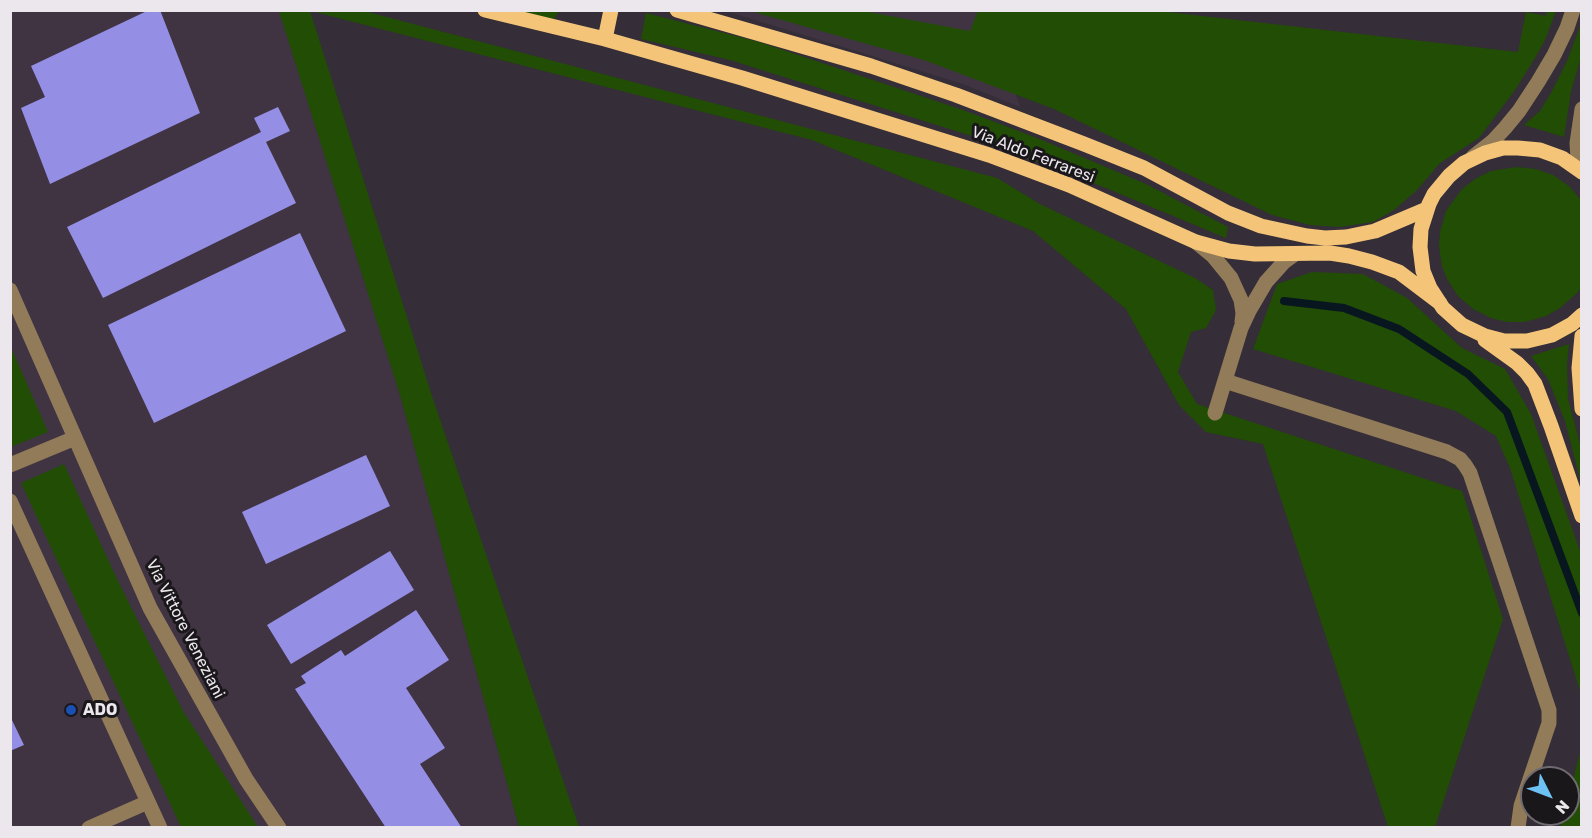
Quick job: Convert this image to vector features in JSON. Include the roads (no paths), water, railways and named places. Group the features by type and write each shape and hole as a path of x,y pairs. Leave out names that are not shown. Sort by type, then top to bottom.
{"main road":[{"name":"Via Aldo Ferraresi","path":"485,10 605,39 742,78 989,155 1069,185 1196,242 1229,251 1255,254 1330,253 1372,262 1399,272 1440,303"},
{"path":"605,39 611,10"},
{"name":"Via Aldo Ferraresi","path":"677,10 871,66 956,95 1144,168 1228,213 1261,226 1307,236 1346,237 1375,231 1427,209"},
{"name":"Via Aldo Ferraresi","path":"1581,172 1562,158 1540,150 1503,148 1485,153 1464,163 1434,194 1421,229 1420,247 1423,271 1430,288 1443,308 1462,325 1517,363 1535,384 1581,516"},
{"name":"Via Aldo Ferraresi","path":"1462,325 1485,336 1504,341 1527,341 1552,335 1572,324 1581,315"},
{"path":"1581,336 1579,368 1581,409"}],"street":[{"path":"1464,163 1492,142 1518,111 1554,55 1573,10"},
{"path":"1581,109 1577,143 1581,172"},
{"path":"1196,242 1223,267 1237,289 1243,313 1241,328 1215,413"},
{"path":"1241,328 1266,282 1284,262 1295,254"},
{"name":"Via Vittore Veneziani","path":"10,290 150,608 246,779 279,828"},
{"path":"1225,381 1447,452 1460,459 1465,465 1470,473 1549,710 1548,723 1521,806 1518,828"},
{"path":"10,465 75,438"},
{"path":"10,501 160,828"},
{"path":"88,828 148,802"}],"waterway":[{"path":"1284,301 1344,308 1399,329 1468,374 1507,412 1582,613"}],"place":[{"name":"ADO","path":"71,710"}]}
